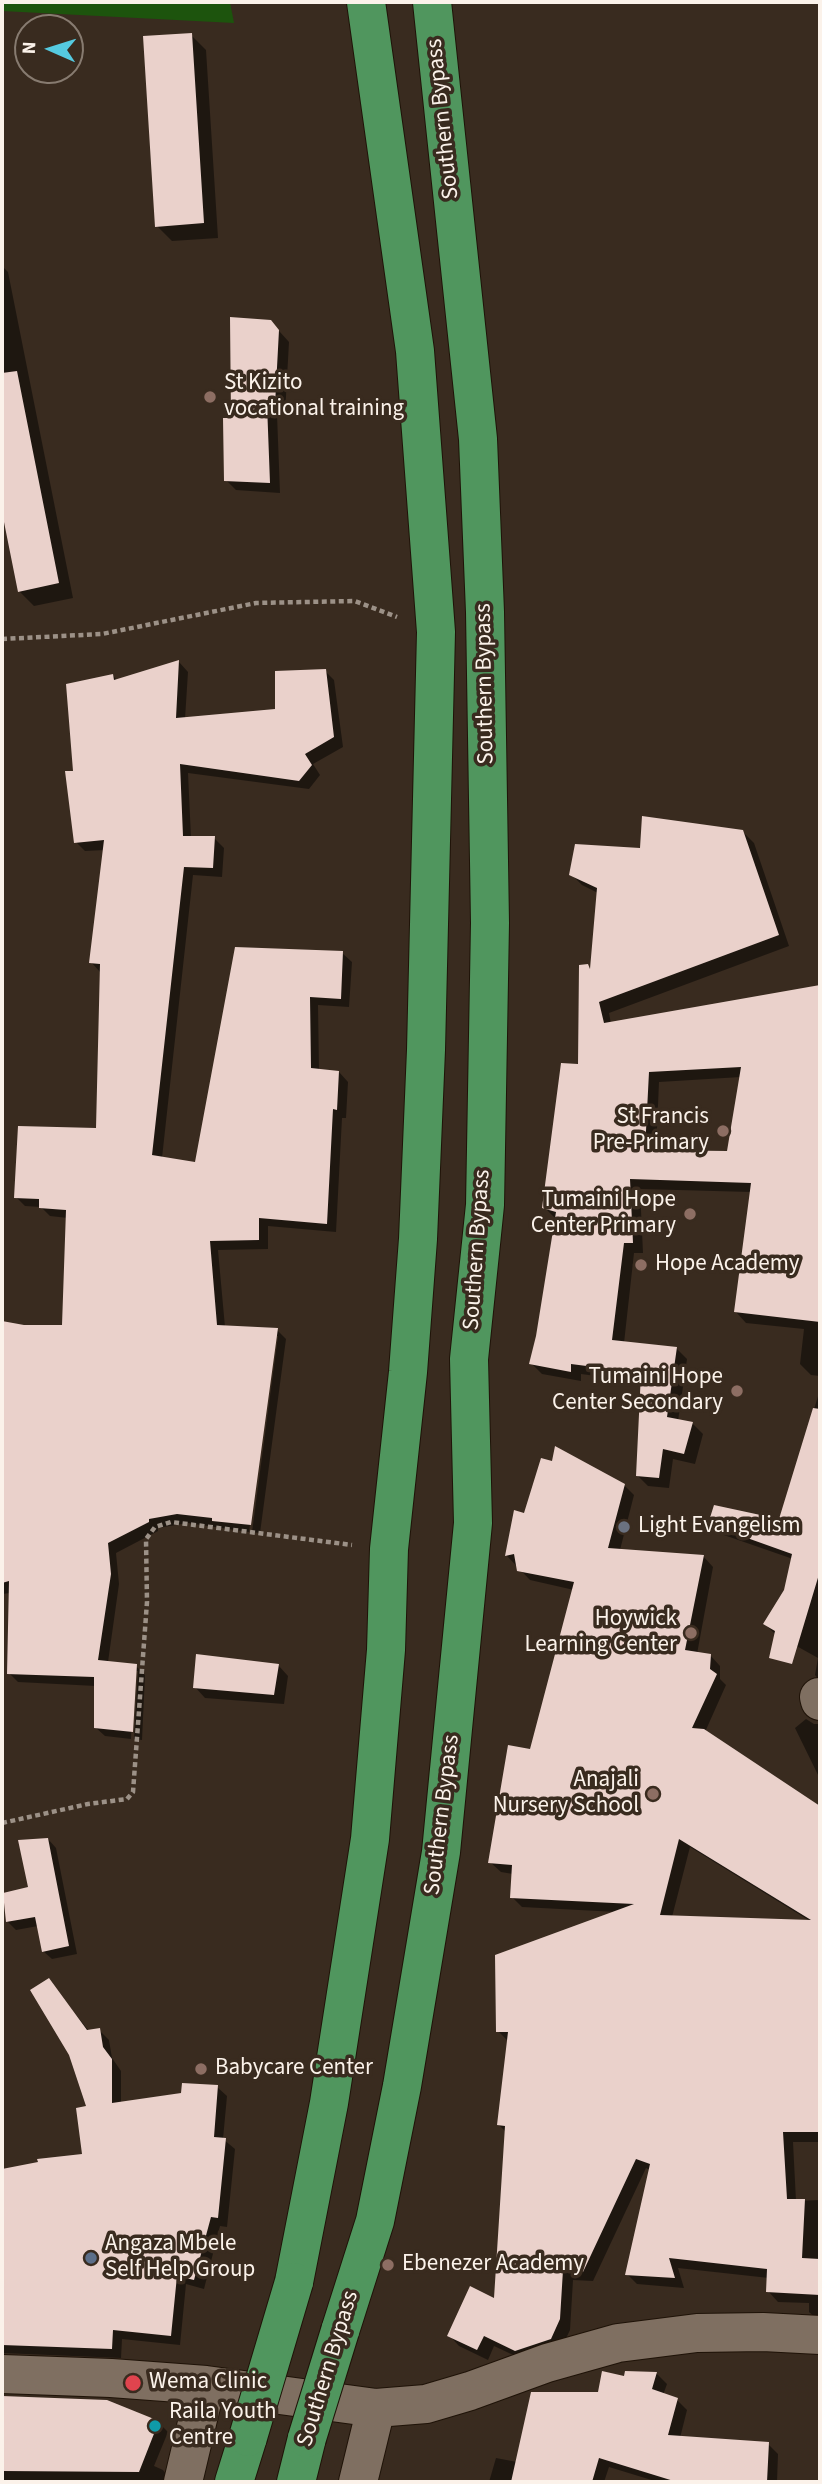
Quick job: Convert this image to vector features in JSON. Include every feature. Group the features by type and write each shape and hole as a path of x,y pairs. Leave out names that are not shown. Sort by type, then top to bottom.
{"highway":[{"path":"234,2482 294,2281 329,2103 370,1839 386,1650 389,1549 408,1372 418,1239 426,1050 436,632 415,351 366,2"},
{"name":"Southern Bypass","path":"296,2482 307,2438 375,2221 402,2086 441,1852 473,1523 470,1359 485,1205 490,923 485,612 478,439 432,2"}],"street":[{"path":"2,2374 206,2385 376,2409 426,2404 547,2363 618,2343 697,2333 820,2335"},
{"path":"183,2482 206,2385"},
{"path":"358,2482 376,2409"}],"path":[{"path":"2,639 102,634 256,603 355,601 436,632"},
{"path":"2,1823 127,1798 133,1792 147,1602 146,1539 155,1527 171,1522 389,1549"}],"green space":[{"path":"2,2 230,2 234,23 84,14 2,11"}],"building":[{"path":"192,33 204,223 155,227 143,36"},
{"path":"230,317 271,320 279,330 275,405 267,404 270,483 224,481 223,418 231,418"},
{"path":"17,371 59,583 18,592 2,512 2,373"},
{"path":"179,660 176,718 275,709 275,671 326,669 334,737 305,754 312,765 299,781 180,764 183,836 215,836 213,868 184,867 152,1155 195,1162 235,947 343,951 341,999 310,997 311,1068 339,1071 337,1110 333,1109 327,1224 259,1218 259,1240 210,1241 217,1325 278,1328 251,1525 177,1514 149,1519 149,1522 108,1543 111,1574 98,1660 137,1664 133,1732 94,1728 94,1677 7,1674 9,1581 2,1583 2,1321 24,1325 62,1325 66,1210 39,1208 39,1199 14,1198 18,1126 96,1128 100,964 89,963 104,840 74,843 65,771 73,771 66,684 113,674 114,680"},
{"path":"642,816 743,830 779,935 599,1002 604,1023 820,985 820,1322 734,1312 751,1183 630,1179 633,1243 624,1243 612,1340 677,1347 667,1417 693,1422 684,1454 663,1449 659,1478 636,1476 641,1373 571,1364 571,1372 529,1364 556,1212 542,1208 561,1063 578,1064 579,965 588,964 590,969 597,888 569,875 575,844 640,848","holes":["741,1067 727,1151 645,1150 649,1072"]},
{"path":"813,1408 820,1409 820,1571 792,1664 769,1658 775,1631 763,1624 784,1590 792,1554 708,1524 714,1505 779,1519"},
{"path":"555,1446 625,1484 608,1548 704,1555 685,1650 711,1654 710,1669 717,1674 692,1728 704,1729 820,1806 820,2132 783,2132 787,2199 805,2199 802,2258 820,2259 820,2295 766,2292 767,2269 669,2258 675,2278 625,2275 650,2164 636,2159 583,2272 563,2270 560,2319 551,2339 515,2351 484,2336 477,2350 447,2336 470,2286 494,2298 505,2126 497,2125 508,2032 496,2032 495,1955 634,1904 510,1898 512,1865 488,1863 508,1745 530,1749 574,1582 517,1571 514,1554 505,1556 514,1510 524,1513 541,1458 552,1461","holes":["679,1839 811,1920 660,1915"]},
{"path":"196,1654 279,1664 274,1695 193,1688"},
{"path":"48,1838 69,1946 42,1952 35,1917 6,1922 3,1893 28,1887 18,1840"},
{"path":"49,1978 87,2030 100,2028 103,2047 112,2059 112,2103 181,2093 182,2083 218,2085 214,2137 226,2138 218,2218 211,2217 194,2280 177,2276 171,2336 113,2330 112,2349 2,2345 2,2169 38,2162 37,2159 82,2154 76,2108 86,2106 69,2055 30,1990"},
{"path":"602,2371 624,2376 625,2371 657,2372 652,2389 678,2398 668,2435 769,2442 767,2482 677,2482 599,2458 592,2482 511,2482 531,2392 598,2392"},
{"path":"2,2396 107,2400 159,2421 139,2472 2,2471"}],"place":[{"name":"St Kizito vocational training","path":"210,397"},
{"name":"St Francis Pre-Primary","path":"723,1131"},
{"name":"Tumaini Hope Center Primary","path":"690,1214"},
{"name":"Hope Academy","path":"641,1265"},
{"name":"Tumaini Hope Center Secondary","path":"737,1391"},
{"name":"Light Evangelism","path":"624,1527"},
{"name":"Hoywick Learning Center","path":"691,1633"},
{"name":"Anajali Nursery School","path":"653,1794"},
{"name":"Babycare Center","path":"201,2069"},
{"name":"Angaza Mbele Self Help Group","path":"91,2258"},
{"name":"Ebenezer Academy","path":"388,2265"},
{"name":"Wema Clinic","path":"133,2383"},
{"name":"Raila Youth Centre","path":"155,2426"}]}
